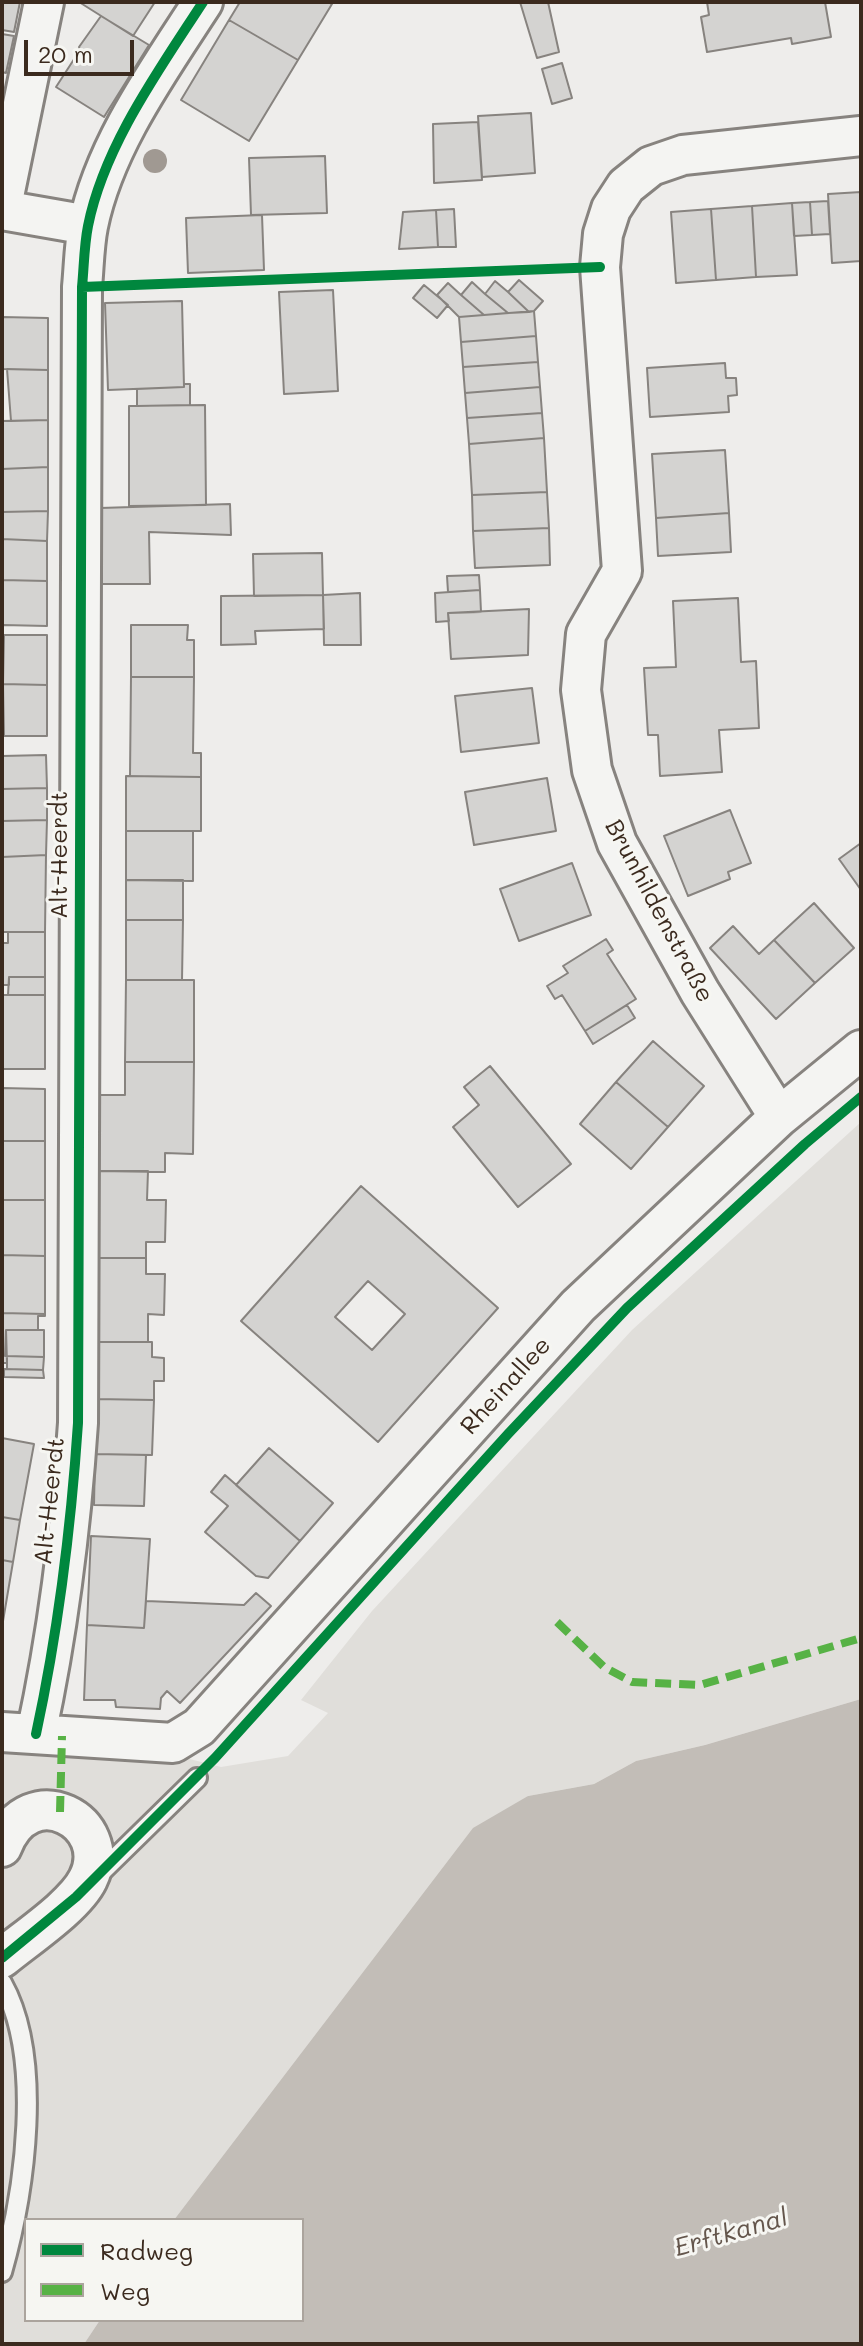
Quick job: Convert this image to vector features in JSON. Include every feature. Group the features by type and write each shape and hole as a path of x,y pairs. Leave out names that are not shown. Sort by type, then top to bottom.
{"street":[{"path":"44,2 2,208 88,225"},
{"name":"Alt-Heerdt","path":"19,1733 46,1687 71,1526 78,1423 82,287 88,225 108,166 136,105 203,2"},
{"name":"Brunhildenstraße","path":"779,1117 700,992 617,843 592,770 581,690 586,634 622,571 600,267 603,234 611,209 626,186 651,166 683,155 861,136"},
{"name":"Rheinallee","path":"19,1733 173,1743 199,1727 578,1306 779,1117 861,1050"},
{"path":"2,1847 11,1827 28,1813 43,1810 70,1817 90,1834 94,1853 89,1878 76,1897 2,1958"}],"lane":[{"path":"76,1897 197,1778"},
{"path":"2,1983 20,2023 26,2089 19,2196 2,2272"}],"shaded area":[{"path":"861,1122 861,1699 705,1745 636,1761 594,1784 528,1796 177,2218 24,2218 24,2322 99,2322 84,2344 2,2344 2,1737 158,1751 221,1767 288,1756 328,1713 301,1700 372,1611 632,1330"}],"water":[{"name":"Erftkanal","path":"861,1699 861,2344 84,2344 99,2322 304,2322 304,2218 176,2218 473,1828 528,1796 594,1784 636,1761 705,1745"}],"building":[{"path":"2,2 20,2 14,32 2,30"},
{"path":"79,2 155,2 133,36"},
{"path":"240,2 332,4 298,60 229,20"},
{"path":"520,2 548,2 559,52 537,58"},
{"path":"707,2 825,2 831,37 792,44 791,38 707,52 701,17 709,15"},
{"path":"101,16 149,45 104,117 56,87"},
{"path":"229,20 298,60 249,141 181,100"},
{"path":"2,34 14,36 6,73 2,72"},
{"path":"562,63 572,98 552,104 542,69"},
{"path":"531,113 535,173 482,177 478,116"},
{"path":"478,122 482,180 434,183 433,124"},
{"path":"325,156 327,213 251,215 249,158"},
{"path":"861,192 861,261 832,263 828,194"},
{"path":"828,201 830,234 812,235 810,202"},
{"path":"810,202 812,235 794,236 792,203"},
{"path":"792,203 797,275 756,277 752,206"},
{"path":"752,206 756,277 716,280 711,209"},
{"path":"454,209 456,247 438,247 436,210"},
{"path":"711,209 716,280 676,283 671,212"},
{"path":"436,210 438,247 399,249 403,212"},
{"path":"262,215 264,270 188,273 186,218"},
{"path":"519,280 543,301 534,311 529,312 508,292"},
{"path":"495,281 529,312 508,313 485,294"},
{"path":"472,282 508,313 484,315 461,295"},
{"path":"448,283 484,315 459,317 437,295"},
{"path":"424,285 448,305 437,318 413,298"},
{"path":"333,290 338,391 284,394 279,292"},
{"path":"182,301 184,387 108,390 105,303"},
{"path":"534,311 536,336 461,342 459,317"},
{"path":"2,317 48,318 48,370 2,369"},
{"path":"536,336 538,362 463,367 461,342"},
{"path":"538,362 540,387 465,393 463,367"},
{"path":"725,363 726,378 736,378 737,395 728,396 729,412 650,417 647,368"},
{"path":"7,369 48,370 48,420 11,421"},
{"path":"184,384 190,384 190,405 137,406 137,389 184,387"},
{"path":"540,387 542,413 467,418 465,393"},
{"path":"205,405 206,505 129,506 129,406"},
{"path":"542,413 544,438 469,444 467,418"},
{"path":"48,420 48,467 2,469 2,421"},
{"path":"544,438 547,492 472,495 469,444"},
{"path":"725,450 729,513 656,518 652,454"},
{"path":"48,467 48,511 2,512 2,469"},
{"path":"547,492 549,528 473,531 472,495"},
{"path":"230,504 231,535 149,532 150,584 102,584 100,508"},
{"path":"48,511 47,541 2,539 2,512"},
{"path":"729,513 731,552 658,556 656,518"},
{"path":"549,528 550,565 475,568 473,531"},
{"path":"2,539 47,541 47,581 2,580"},
{"path":"322,553 323,595 254,596 253,554"},
{"path":"479,575 480,590 448,592 447,576"},
{"path":"2,580 47,581 47,626 3,625 2,630"},
{"path":"480,590 481,612 448,613 449,621 436,622 435,593"},
{"path":"360,593 361,645 324,645 323,595"},
{"path":"323,595 324,629 255,631 256,644 221,645 221,596"},
{"path":"738,598 741,662 756,661 759,728 719,730 722,772 660,776 658,735 648,735 644,668 676,667 673,601"},
{"path":"529,609 528,655 451,659 448,613"},
{"path":"131,625 188,625 187,640 194,640 194,677 131,677"},
{"path":"4,635 47,635 47,685 3,684"},
{"path":"131,677 194,677 193,753 201,753 201,777 130,776"},
{"path":"3,684 47,685 47,736 4,736"},
{"path":"532,688 539,743 461,752 455,696"},
{"path":"46,755 47,788 2,789 2,756"},
{"path":"126,776 201,777 201,831 126,831"},
{"path":"547,778 556,831 474,845 465,792"},
{"path":"47,788 47,820 2,821 2,789"},
{"path":"730,810 751,863 728,872 730,879 688,896 664,836"},
{"path":"47,820 46,855 2,857 2,821"},
{"path":"126,831 193,831 193,881 126,880"},
{"path":"861,843 861,890 839,859"},
{"path":"46,855 45,932 2,932 2,857"},
{"path":"572,863 591,915 519,941 500,889"},
{"path":"126,880 183,880 183,920 126,920"},
{"path":"814,903 854,948 815,983 774,940"},
{"path":"126,920 183,920 182,980 126,980"},
{"path":"733,926 759,954 774,940 815,983 776,1019 710,948"},
{"path":"8,932 45,932 45,977 9,977 9,985 2,985 2,943 8,943"},
{"path":"606,939 613,950 607,954 636,999 585,1031 562,995 555,999 547,986 568,973 563,966"},
{"path":"9,977 45,977 45,995 8,995"},
{"path":"126,980 194,980 194,1062 125,1062"},
{"path":"2,995 45,995 45,1069 2,1069"},
{"path":"627,1005 635,1018 593,1044 585,1031"},
{"path":"653,1041 704,1086 668,1127 616,1082"},
{"path":"125,1062 194,1062 193,1154 165,1153 165,1172 98,1171 99,1095 125,1095"},
{"path":"490,1066 571,1164 518,1207 453,1127 479,1105 464,1087"},
{"path":"616,1082 668,1127 631,1169 580,1124"},
{"path":"2,1088 45,1089 45,1141 2,1141"},
{"path":"2,1141 45,1141 45,1200 2,1200"},
{"path":"98,1171 148,1171 147,1200 166,1200 165,1242 146,1242 146,1258 98,1258"},
{"path":"361,1186 498,1308 378,1442 241,1321","holes":["368,1281 405,1314 372,1350 335,1317"]},
{"path":"2,1200 45,1200 45,1256 2,1255"},
{"path":"2,1255 45,1256 45,1314 2,1313"},
{"path":"98,1258 146,1258 146,1274 165,1274 164,1315 148,1314 148,1342 98,1342"},
{"path":"2,1313 45,1314 38,1316 38,1330 6,1330 7,1363 2,1363"},
{"path":"6,1330 44,1330 44,1357 5,1356"},
{"path":"98,1342 152,1342 152,1357 164,1358 164,1381 154,1381 154,1400 96,1399"},
{"path":"7,1356 44,1357 43,1370 7,1369"},
{"path":"4,1369 43,1370 44,1378 4,1377"},
{"path":"96,1399 154,1400 152,1455 95,1454"},
{"path":"2,1438 34,1444 20,1520 2,1517"},
{"path":"269,1448 333,1503 300,1541 236,1485"},
{"path":"95,1454 146,1455 144,1506 94,1505"},
{"path":"225,1475 300,1541 268,1578 256,1576 205,1532 228,1506 211,1492"},
{"path":"2,1517 20,1520 13,1562 2,1560"},
{"path":"91,1536 150,1539 144,1628 87,1625"},
{"path":"2,1560 13,1562 3,1621 2,1621"},
{"path":"256,1593 271,1606 180,1703 167,1691 161,1698 160,1709 116,1707 115,1700 84,1700 87,1625 144,1628 146,1601 244,1605"}],"marked path":[{"path":"557,1622 604,1667 632,1682 700,1685 861,1638"},
{"path":"60,1812 62,1736"}],"cycle path":[{"path":"36,1734 63,1580 78,1423 82,287 85,249 96,196 120,138 151,82 203,2"},
{"path":"82,287 600,267"},
{"path":"2,1958 76,1897 215,1758 508,1434 627,1308 805,1144 861,1097"}]}
